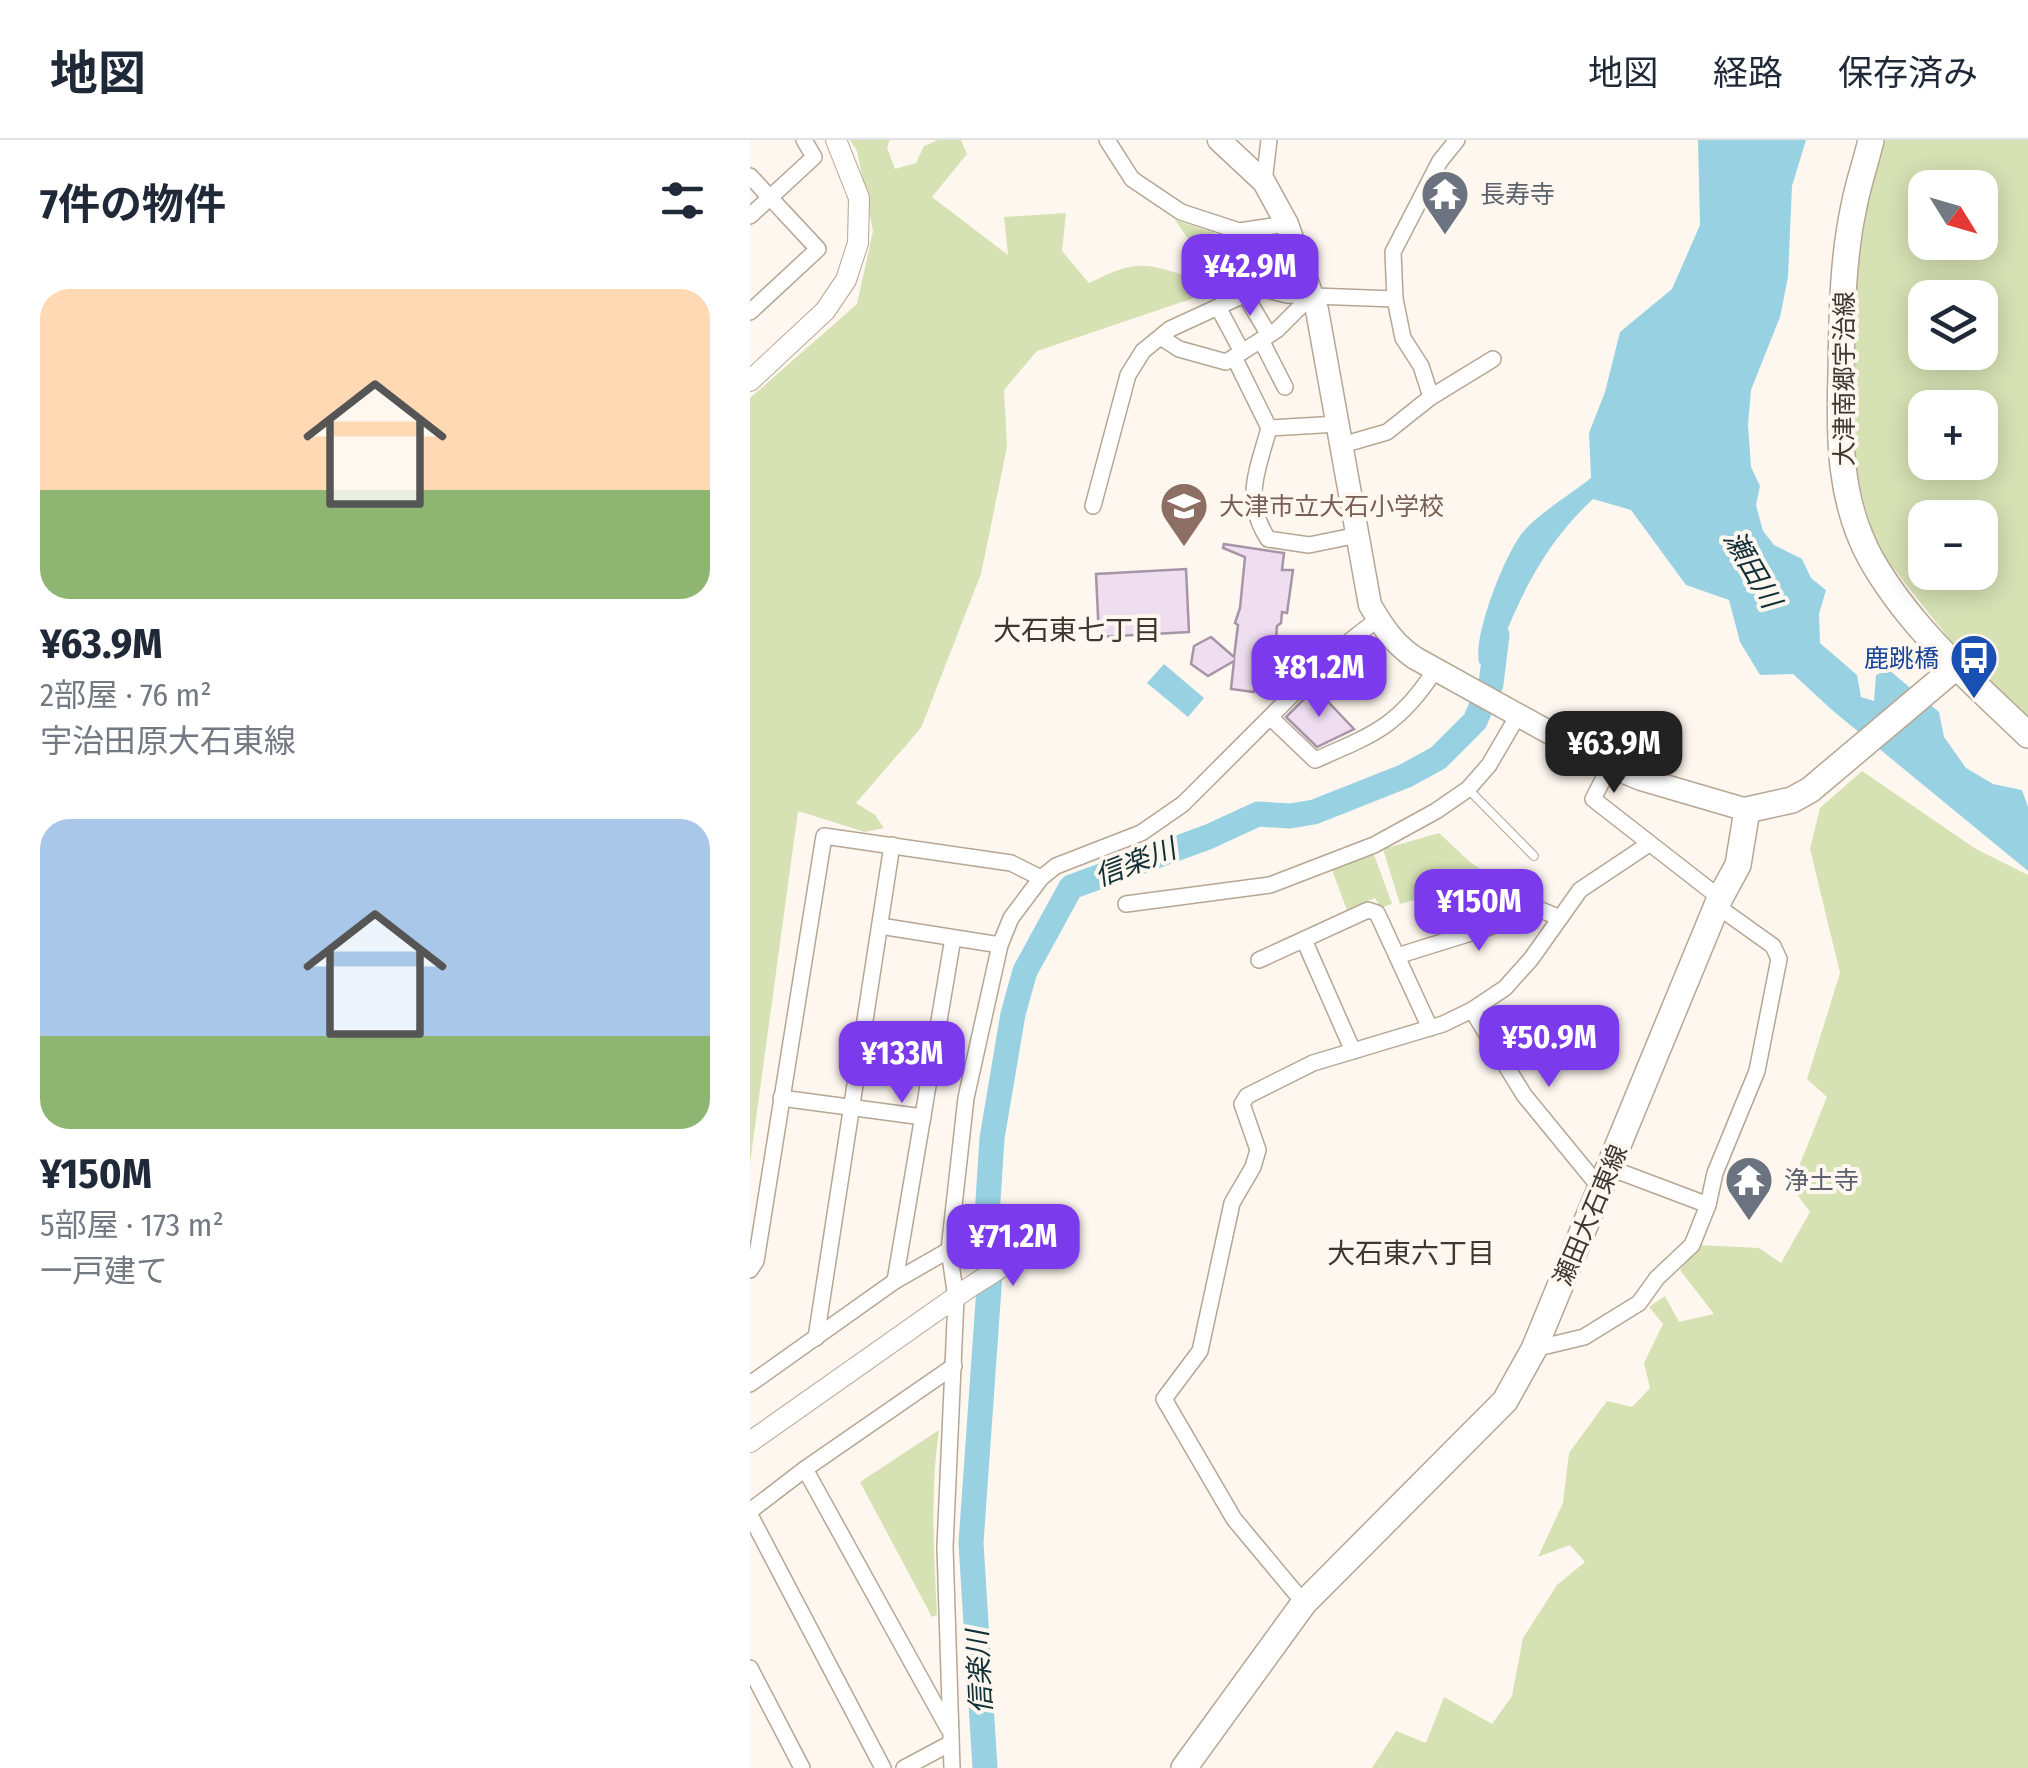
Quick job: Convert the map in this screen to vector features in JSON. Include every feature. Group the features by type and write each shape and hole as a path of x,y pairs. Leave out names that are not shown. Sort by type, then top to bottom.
{"main road":[{"path":"1220,140 1264,182 1287,224 1312,295 1370,605 1399,647 1513,715 1610,766 1747,810 1792,800 1952,670"},
{"name":"大津南郷宇治線","path":"1872,140 1853,208 1843,290 1839,441 1846,496 1869,556 1886,584 1952,670 2028,735"},
{"name":"瀬田大石東線","path":"1184,1768 1304,1603 1505,1401 1534,1349 1718,902 1738,865 1747,810"}],"street":[{"path":"750,216 814,157 804,140"},
{"path":"750,381 825,311 846,280 858,244 860,198 836,140"},
{"path":"1107,140 1132,178 1181,212 1239,230 1287,224"},
{"path":"1264,182 1268,140"},
{"path":"1431,397 1421,366 1403,338 1394,299 1393,252 1440,161 1457,140"},
{"path":"750,176 818,249 750,312"},
{"path":"1093,506 1128,375 1143,351 1170,329 1259,288 1288,295 1394,299"},
{"path":"1245,295 1285,387"},
{"path":"1162,338 1179,349 1226,362 1265,338 1312,295"},
{"path":"1218,307 1269,428 1252,492 1258,524 1268,539 1309,545 1358,535"},
{"path":"1269,428 1340,434 1387,432 1431,397 1493,359"},
{"path":"952,1768 945,1547 954,1366 963,1292 949,1250 966,1098 1000,945 1012,918 1041,878 1056,866 1114,846 1165,818 1333,654 1378,619"},
{"path":"1271,718 1315,760 1391,723 1440,673"},
{"path":"1126,904 1270,886 1374,845 1436,811 1468,788 1488,765 1513,715"},
{"path":"1534,1349 1584,1337 1639,1304 1657,1278 1692,1245 1708,1205 1715,1173 1757,1071 1779,959 1772,946 1593,799 1610,766"},
{"path":"750,1270 756,1261 824,836 1011,863 1041,878"},
{"path":"816,1338 892,844"},
{"path":"1304,1603 1234,1520 1164,1399 1200,1351 1232,1203 1254,1167 1258,1150 1242,1104 1248,1096 1291,1074 1472,1010 1505,988 1531,959 1580,890 1649,844"},
{"path":"1397,956 1488,928 1526,909 1560,918"},
{"path":"1260,960 1368,910 1377,912 1430,1028"},
{"path":"880,926 1000,945"},
{"path":"895,1281 953,938"},
{"path":"1304,940 1354,1051"},
{"path":"1472,1010 1524,1095 1606,1179 1708,1205"},
{"path":"781,1098 923,1117"},
{"path":"750,1384 895,1281 949,1250"},
{"path":"750,1442 1029,1250"},
{"path":"882,1768 750,1513 804,1469 954,1366"},
{"path":"804,1469 951,1739"},
{"path":"750,1668 802,1768"},
{"path":"904,1768 951,1739"}],"lane":[{"path":"1468,788 1534,856"}],"green space":[{"path":"850,140 890,140 887,147 895,169 916,163 924,146 938,140 961,140 967,154 932,197 1008,255 1004,217 1066,213 1062,251 1089,283 1138,266 1189,277 1189,240 1175,220 1214,233 1203,295 1037,351 1004,390 1007,447 981,574 921,728 856,803 875,815 884,828 865,832 798,811 750,1163 750,398 857,304 873,231 857,151"},
{"path":"1879,140 2028,140 2028,721 1958,650 1910,590 1998,590 1998,500 1908,500 1908,587 1878,549 1847,446 1858,216"},
{"path":"1862,771 1976,849 2028,875 2028,1768 1372,1768 1396,1731 1426,1743 1444,1697 1492,1724 1512,1696 1523,1638 1557,1585 1585,1562 1570,1545 1538,1557 1563,1503 1569,1453 1607,1401 1632,1407 1650,1388 1644,1363 1663,1324 1649,1307 1665,1296 1679,1322 1714,1314 1680,1270 1699,1245 1759,1248 1781,1263 1810,1212 1791,1186 1827,1097 1807,1079 1840,973 1810,849 1820,808"},
{"path":"1439,833 1492,877 1400,904 1383,849"},
{"path":"1373,852 1392,904 1381,908 1375,898 1347,910 1332,870"},
{"path":"939,1430 934,1499 937,1615 932,1617 860,1482"}],"water":[{"name":"瀬田川","path":"1698,140 1806,140 1792,186 1788,277 1780,317 1751,390 1751,467 1760,486 1756,505 1763,531 1774,545 1802,559 1811,578 1826,590 1819,614 1820,643 1857,675 1861,697 1874,701 1876,675 1889,670 1939,712 1944,737 1966,768 1993,784 2022,790 2028,807 2028,871 1793,674 1760,675 1740,642 1729,600 1686,585 1631,510 1593,499 1574,518 1532,578 1491,670 1479,663 1486,615 1516,543 1538,518 1591,478 1589,433 1605,392 1620,332 1672,289 1700,225"},
{"path":"1164,664 1204,698 1188,717 1147,683"}],"building":[{"path":"1224,544 1284,553 1282,570 1293,570 1287,613 1282,612 1277,626 1273,679 1256,676 1254,692 1231,689 1234,661 1208,676 1191,664 1194,646 1211,637 1234,657 1245,557 1223,548"},
{"path":"1186,569 1189,632 1099,637 1096,574"},
{"path":"1315,688 1354,729 1317,747 1286,717"}],"waterway":[{"name":"信楽川","path":"985,1768 971,1543 992,1245 987,1216 992,1138 1013,1014 1025,971 1071,887 1208,837 1258,814 1290,816 1314,812 1405,776 1438,758 1475,721 1491,684 1497,635"}],"place":[{"name":"長寿寺","path":"1445,236"},
{"name":"大津市立大石小学校","path":"1184,548"},
{"name":"鹿跳橋","path":"1974,700"},
{"name":"浄土寺","path":"1749,1222"}],"district":[{"name":"大石東七丁目","path":"1077,630"},
{"name":"大石東六丁目","path":"1411,1253"}]}
